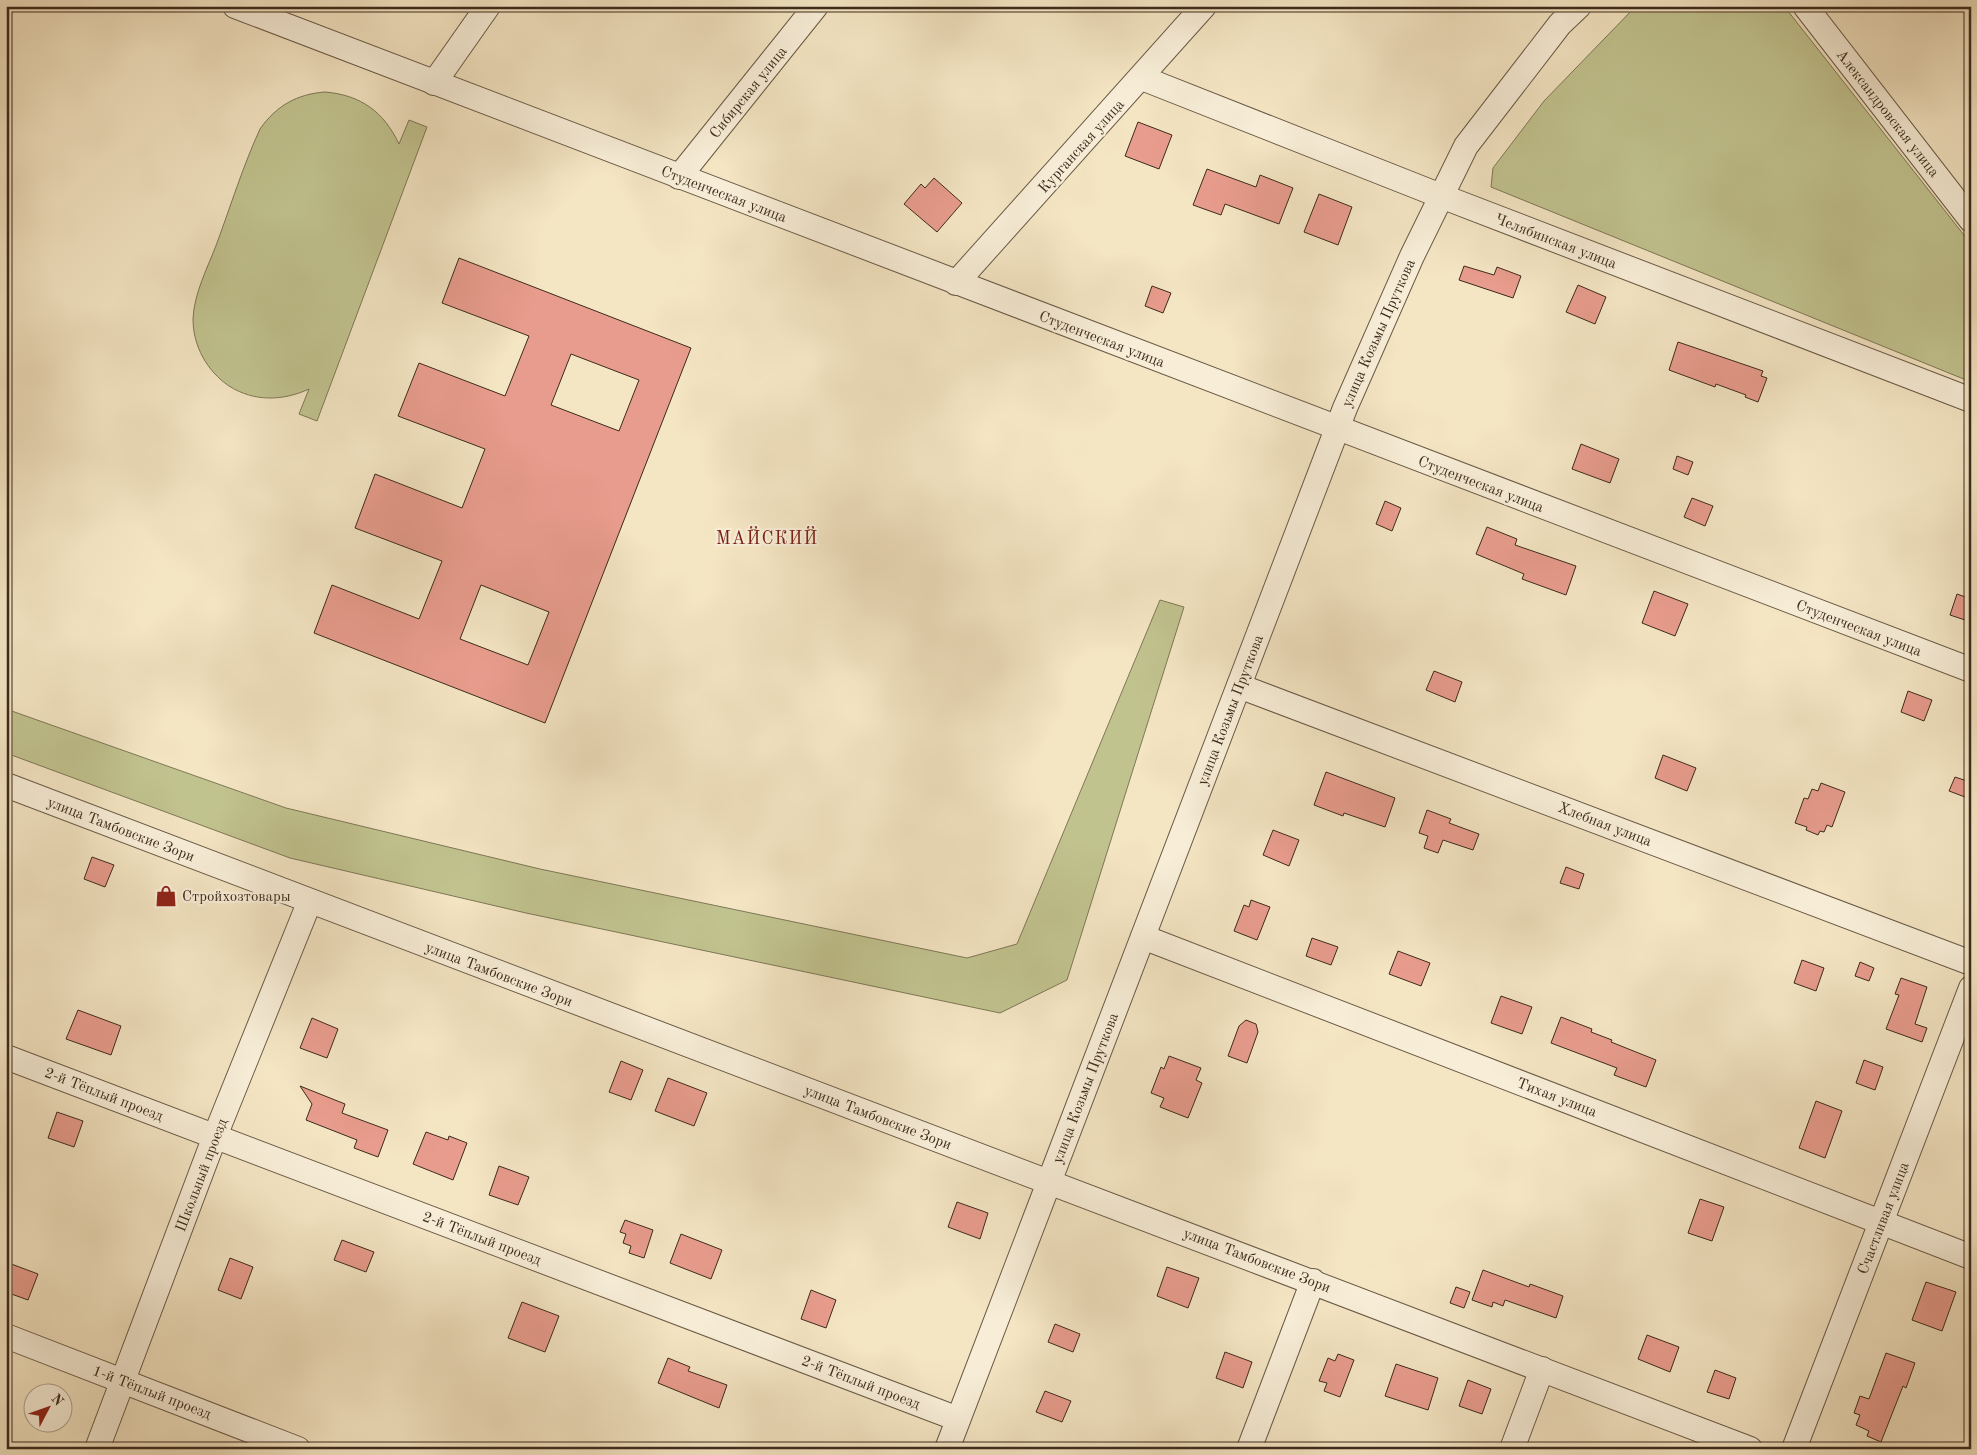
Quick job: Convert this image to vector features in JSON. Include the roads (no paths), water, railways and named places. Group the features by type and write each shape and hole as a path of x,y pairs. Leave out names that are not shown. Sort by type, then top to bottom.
{"street":[{"name":"Студенческая улица","path":"235,6 1971,670"},
{"path":"434,83 488,6"},
{"name":"Сибирская улица","path":"679,177 816,6"},
{"name":"Курганская улица","path":"956,283 1142,78 1204,6"},
{"name":"улица Козьмы Пруткова","path":"947,1449 1337,429 1408,265 1466,146 1493,108 1560,24 1579,6"},
{"name":"Александровская улица","path":"1805,6 1971,220"},
{"name":"Челябинская улица","path":"1142,78 1441,196 1971,400"},
{"name":"Хлебная улица","path":"1239,686 1971,963"},
{"name":"улица Тамбовские Зори","path":"6,785 310,902 1313,1281 1750,1449"},
{"name":"Школьный проезд","path":"97,1449 215,1136 310,902"},
{"name":"Тихая улица","path":"1143,937 1971,1257"},
{"name":"Счастливая улица","path":"1794,1449 1971,988"},
{"name":"2-й Тёплый проезд","path":"6,1058 958,1419"},
{"path":"1249,1449 1313,1281"},
{"name":"1-й Тёплый проезд","path":"6,1336 298,1449"},
{"path":"1512,1449 1542,1369"}],"place":[{"name":"Стройхозтовары","path":"166,896"}],"district":[{"name":"МАЙСКИЙ","path":"767,538"}]}
